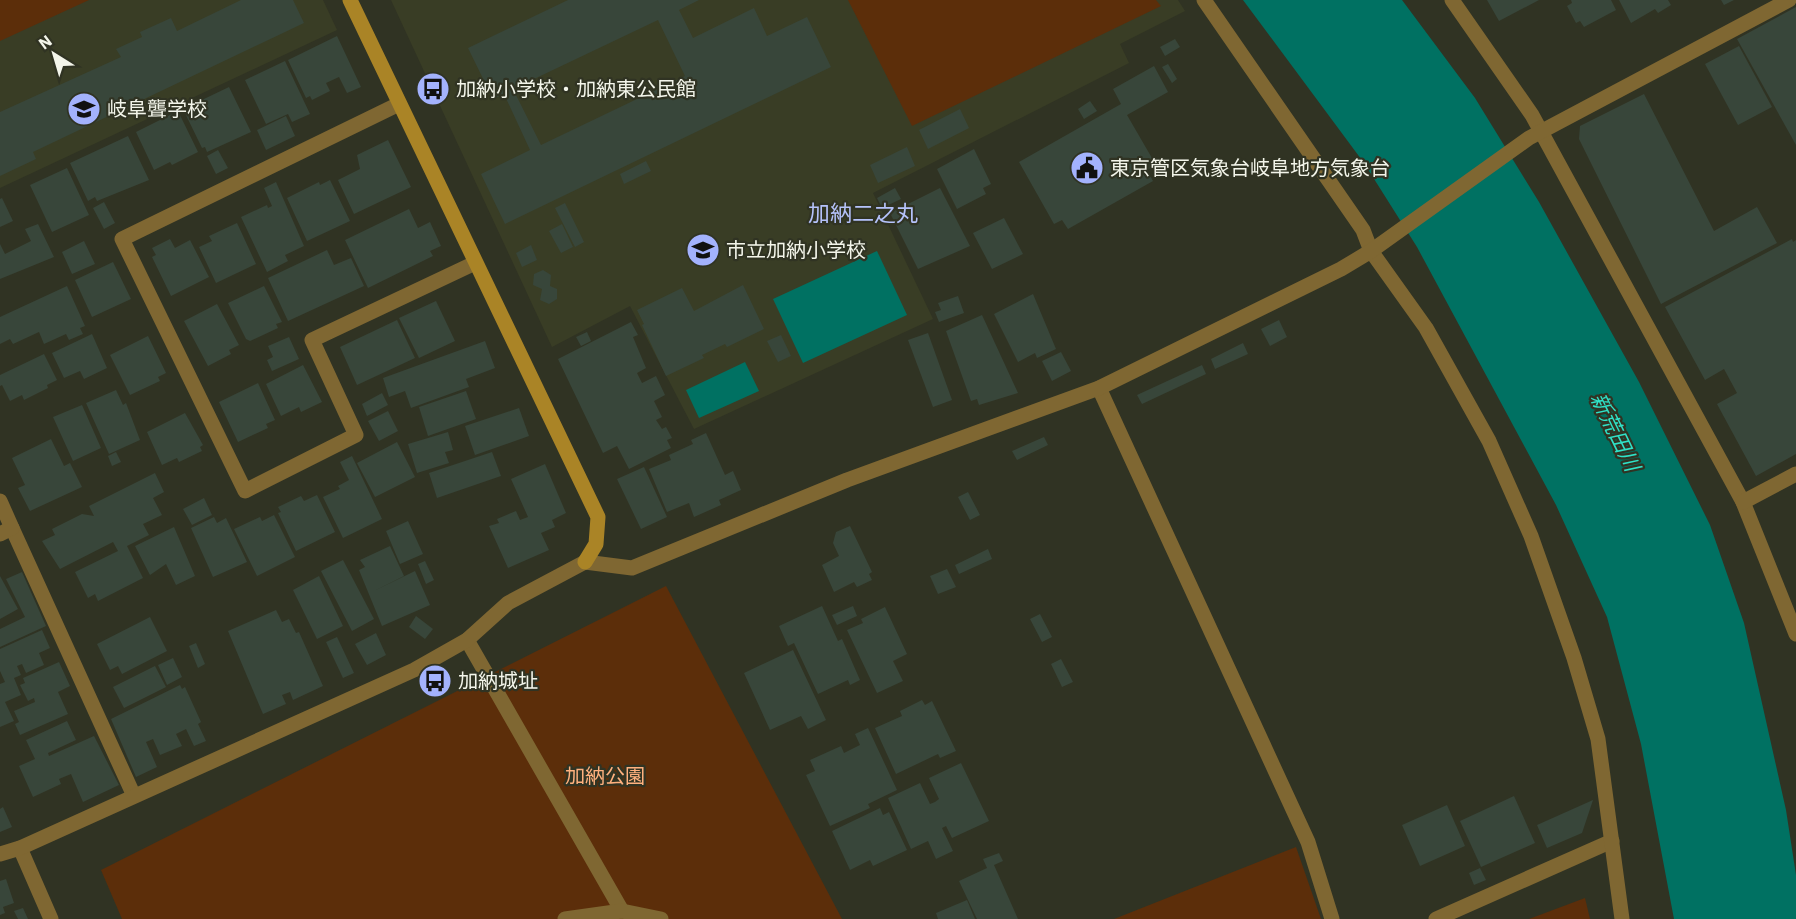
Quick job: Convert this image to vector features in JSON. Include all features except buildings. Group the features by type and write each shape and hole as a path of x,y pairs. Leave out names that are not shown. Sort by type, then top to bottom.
{"street":[{"path":"0,854 20,848 414,670 467,640 507,603 585,562 596,544 598,517 350,0"},
{"path":"1204,0 1363,230 1371,251 1426,328 1489,441 1531,536 1574,658 1598,740 1622,919"},
{"path":"1452,0 1535,135 1743,502 1796,634"},
{"path":"585,562 632,568 847,480 1099,388 1341,269 1371,251 1535,135 1781,2"},
{"path":"399,104 122,239 245,491 356,435 312,340 475,263"},
{"path":"1099,388 1308,842 1332,919"},
{"path":"1743,502 1796,474"},
{"path":"0,501 6,531 134,796"},
{"path":"467,640 622,911"},
{"path":"1436,919 1612,841"},
{"path":"20,848 51,919"},
{"path":"565,919 622,911 661,919"}],"shaded area":[{"name":"岐阜聾学校","path":"0,0 323,0 337,30 0,188"},
{"name":"市立加納小学校","path":"391,0 1178,0 1185,11 1120,44 1129,63 873,193 933,319 694,429 630,306 552,347"}],"green space":[{"path":"0,0 89,0 0,41"},
{"path":"848,0 1156,0 1161,6 912,126"},
{"name":"加納公園","path":"666,586 842,919 122,919 101,870"},
{"path":"1296,847 1321,919 1114,919"},
{"path":"1585,898 1590,919 1529,919"}],"water":[{"name":"新荒田川","path":"1243,0 1402,0 1475,98 1539,202 1639,382 1710,525 1744,623 1786,810 1796,875 1796,919 1674,919 1641,744 1607,617 1556,505 1417,247 1364,163"},
{"path":"877,251 907,315 803,363 773,299"},
{"path":"745,362 759,391 699,418 686,390"}],"place":[{"name":"加納小学校・加納東公民館","path":"433,89"},
{"name":"岐阜聾学校","path":"84,109"},
{"name":"東京管区気象台岐阜地方気象台","path":"1087,168"},
{"name":"市立加納小学校","path":"703,250"},
{"name":"加納城址","path":"435,681"}],"district":[{"name":"加納二之丸","path":"863,213"}]}
